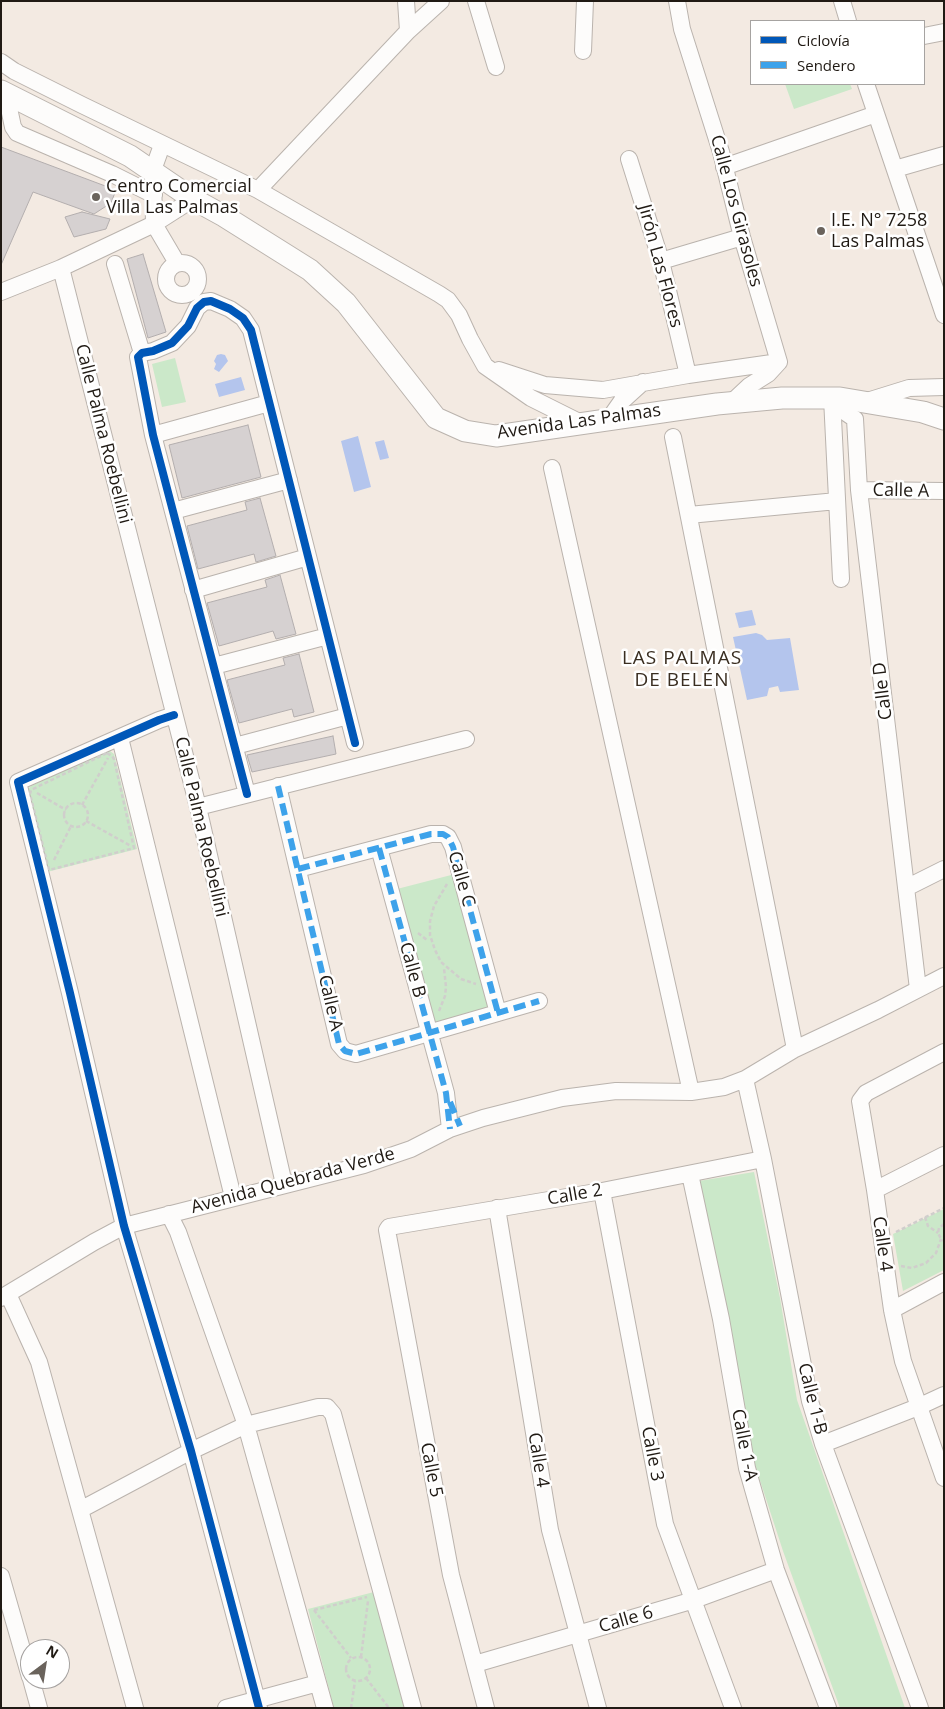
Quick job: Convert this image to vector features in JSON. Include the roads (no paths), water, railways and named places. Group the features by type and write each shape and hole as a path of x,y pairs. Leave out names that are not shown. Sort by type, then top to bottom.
{"main road":[{"name":"Avenida Las Palmas","path":"4,92 130,156 193,199 224,216 310,270 346,303 436,418 465,431 496,436 733,402 782,398 864,402 924,412 944,419"}],"street":[{"path":"406,1 408,31"},
{"path":"258,190 408,31 441,1"},
{"path":"476,1 496,67"},
{"path":"583,52 585,1"},
{"name":"Calle Los Girasoles","path":"677,1 682,29 721,152 742,237 780,362"},
{"path":"842,1 848,20"},
{"path":"925,36 944,32"},
{"path":"1,62 22,75 258,190 448,300 459,315 485,366 532,398 581,423"},
{"path":"866,85 941,296 944,315"},
{"path":"4,92 13,127 17,133 112,174 154,195"},
{"path":"724,167 876,114"},
{"path":"162,144 152,170 154,195 152,214 154,224 177,263"},
{"path":"895,169 944,154"},
{"name":"Jirón Las Flores","path":"629,159 660,261 688,375"},
{"path":"1,292 61,268 154,224 193,199"},
{"path":"660,261 742,237"},
{"path":"248,794 153,435 138,357 142,353 153,351 172,343 188,326 196,298 198,279 195,270 187,264 177,263 169,269 165,278 170,291 174,294 196,298 211,301 230,309 243,318 251,330 355,744"},
{"path":"115,264 142,353"},
{"name":"Calle Palma Roebellini","path":"61,268 198,807 284,1184"},
{"path":"485,366 545,385 603,390 643,382 780,362"},
{"path":"733,402 749,386 768,374 780,362"},
{"path":"609,419 621,402 643,382"},
{"path":"864,402 909,388 944,388"},
{"path":"832,401 841,579"},
{"name":"Calle D","path":"832,401 855,419 859,490 918,989"},
{"path":"153,435 269,403"},
{"path":"673,437 795,1049"},
{"path":"552,468 692,1092"},
{"path":"173,511 289,480"},
{"name":"Calle A","path":"859,490 944,491"},
{"path":"689,515 837,501"},
{"path":"193,590 308,557"},
{"path":"214,666 328,636"},
{"path":"174,715 120,738 24,786 124,1226 191,1450 258,1704"},
{"path":"235,746 348,716"},
{"path":"120,738 140,846 232,1197"},
{"path":"198,807 466,739"},
{"name":"Calle A","path":"278,786 339,1044 342,1048 349,1053 356,1054 539,1001"},
{"name":"Calle C","path":"298,869 431,834 438,833 448,837 453,847 498,1013"},
{"name":"Calle B","path":"379,848 455,1127"},
{"path":"906,888 944,869"},
{"name":"Avenida Quebrada Verde","path":"5,1296 124,1226 232,1197 364,1165 411,1149 455,1127 562,1098 616,1091 692,1092 724,1087 745,1079 795,1049 944,976"},
{"name":"Calle 4","path":"944,1052 866,1093 860,1102 892,1310 903,1361 944,1478"},
{"name":"Calle 1-B","path":"745,1079 763,1159 810,1401 823,1444 920,1708"},
{"path":"875,1190 944,1155"},
{"name":"Calle 2","path":"387,1230 389,1227 602,1191 763,1159"},
{"name":"Calle 1-A","path":"690,1174 721,1318 747,1468 776,1570 828,1708"},
{"name":"Calle 3","path":"602,1191 665,1524 733,1708"},
{"name":"Calle 4","path":"496,1208 550,1530 598,1708"},
{"path":"169,1214 178,1232 246,1425 306,1612 318,1683 325,1708"},
{"name":"Calle 5","path":"387,1230 452,1575 486,1708"},
{"path":"892,1310 944,1282"},
{"path":"5,1296 39,1362 135,1708"},
{"path":"823,1444 944,1395"},
{"path":"80,1510 191,1450 246,1425 318,1407 327,1407 333,1414 413,1708"},
{"name":"Calle 6","path":"474,1664 694,1600 776,1570"},
{"path":"1,1576 20,1643"},
{"path":"226,1708 258,1704 318,1683"},
{"path":"33,1689 39,1708"}],"water":[{"path":"217,355 225,355 228,361 219,372 214,369 216,364 214,361"},
{"path":"241,377 245,390 219,397 215,384"},
{"path":"358,436 371,487 354,492 341,441"},
{"path":"384,440 389,458 380,460 375,442"},
{"path":"752,610 756,625 739,628 735,613"},
{"path":"756,633 762,635 767,640 790,638 799,690 780,692 778,686 769,688 767,696 747,700 733,637"}],"place":[{"name":"Centro Comercial Villa Las Palmas","path":"96,197"},
{"name":"I.E. N° 7258 Las Palmas","path":"821,231"}],"district":[{"name":"LAS PALMAS DE BELÉN","path":"682,670"}]}
